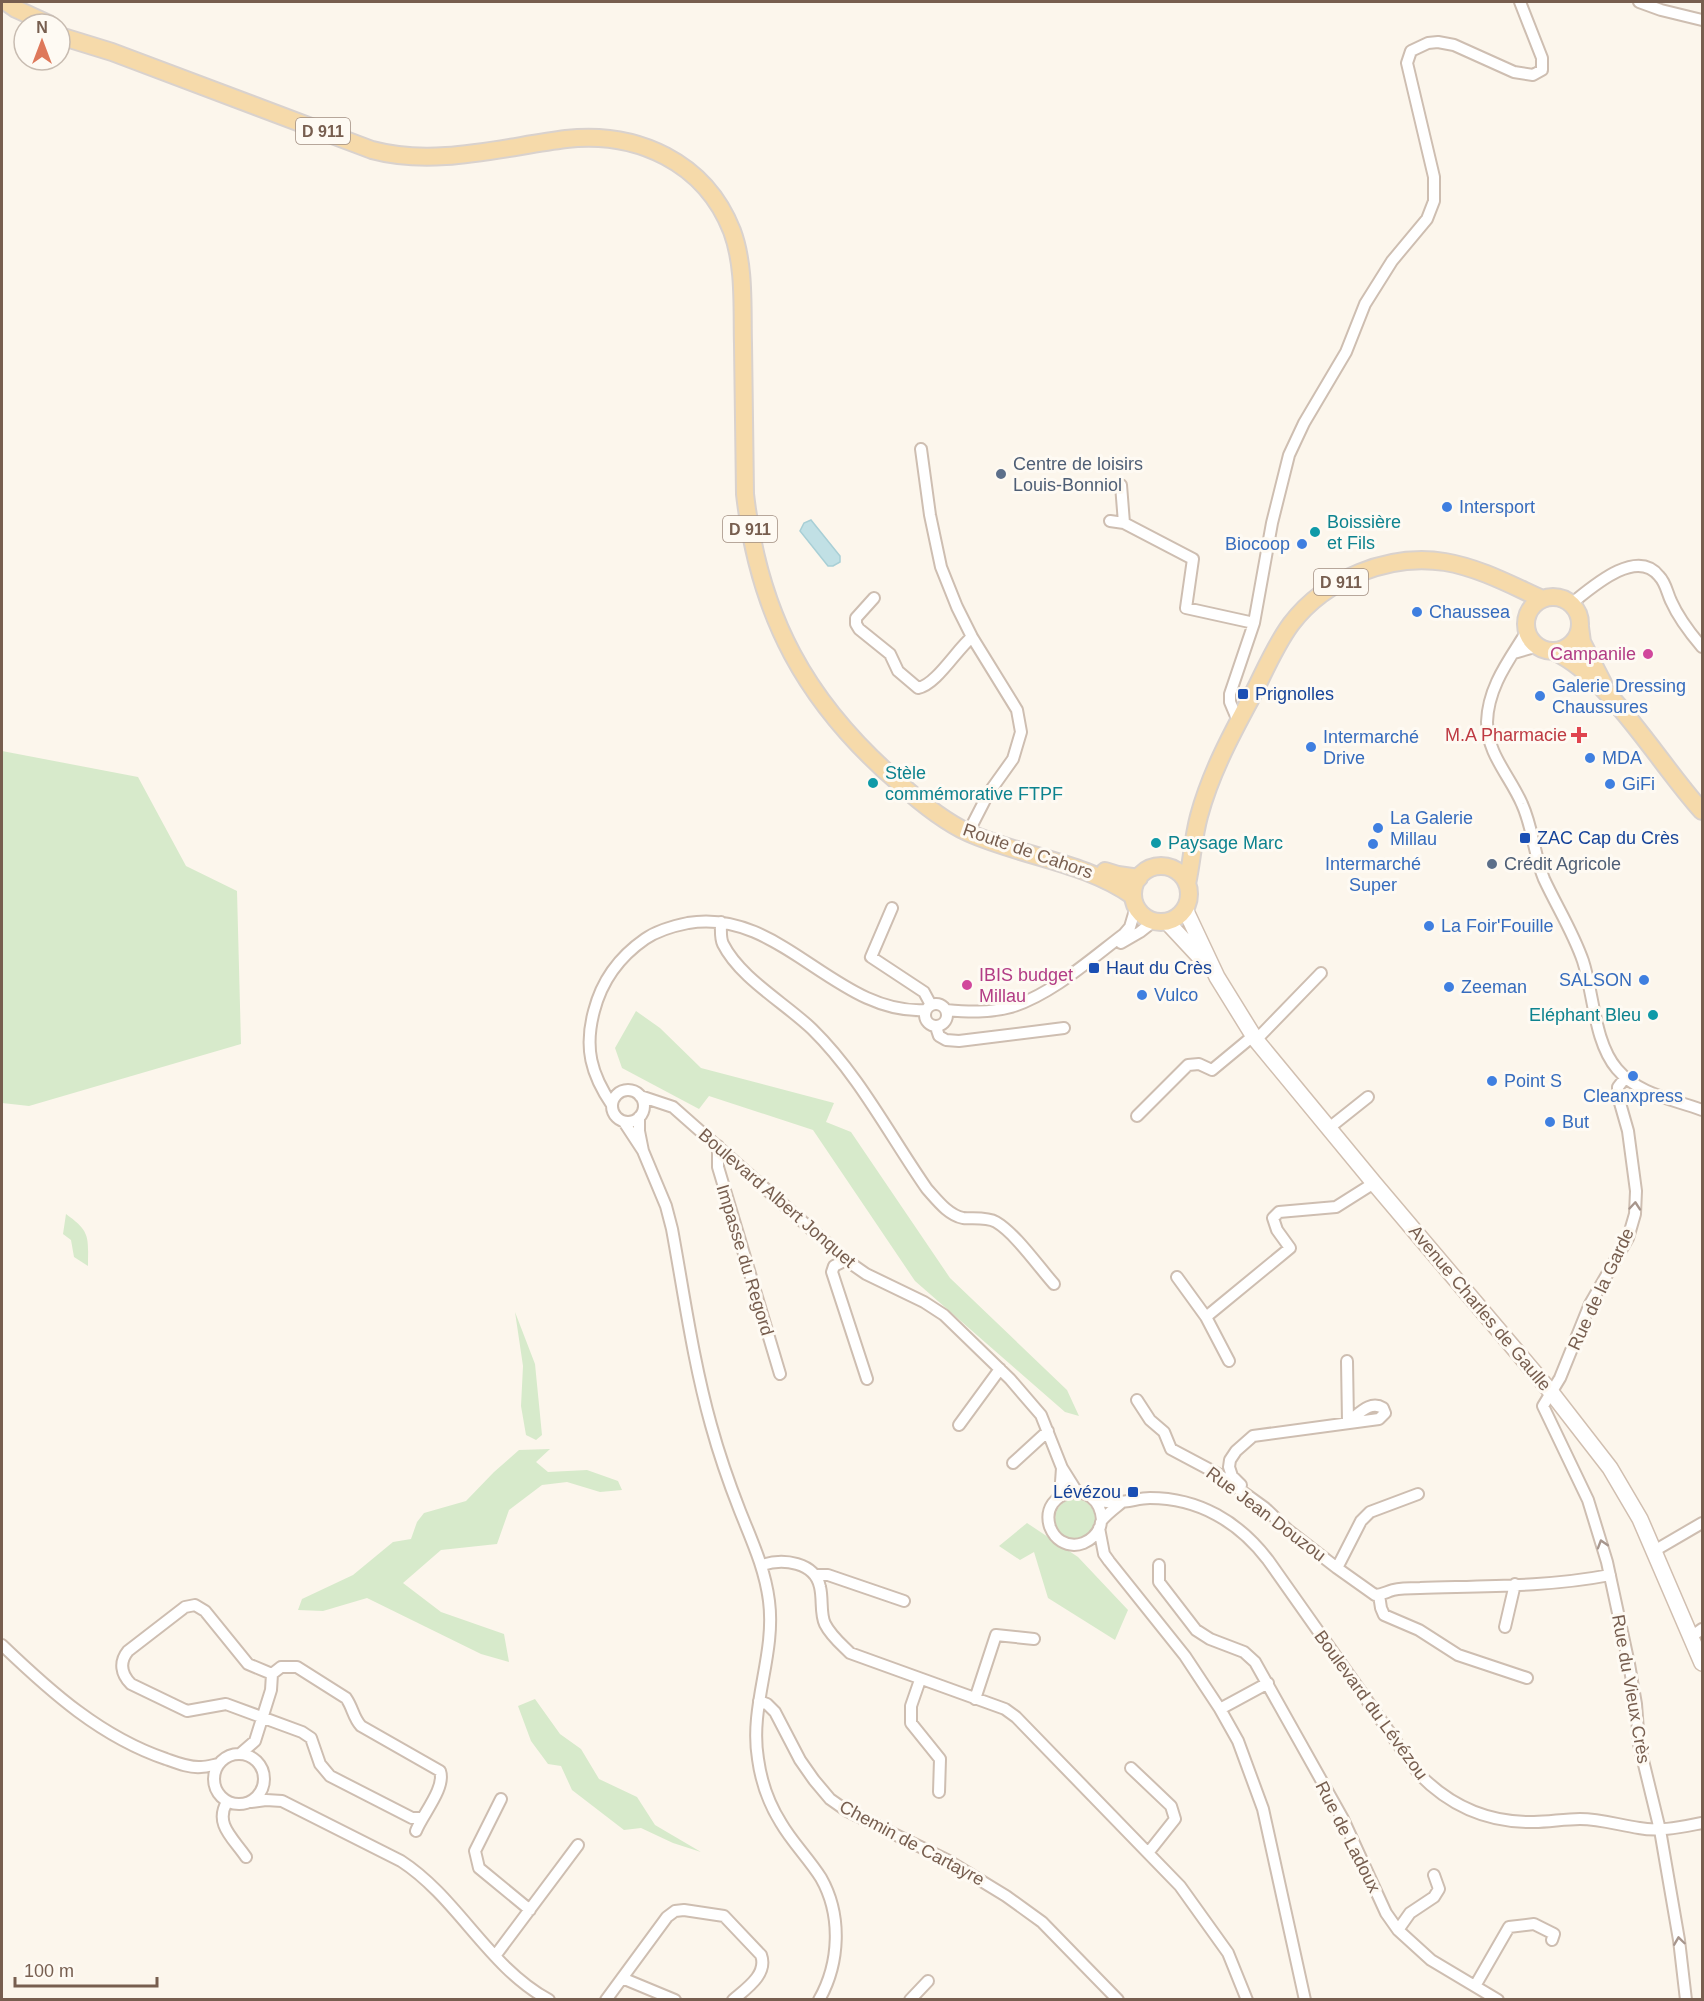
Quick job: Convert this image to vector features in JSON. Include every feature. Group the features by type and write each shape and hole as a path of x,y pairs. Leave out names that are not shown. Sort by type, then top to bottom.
{"main road":[{"path":"6,2 23,12"},
{"name":"D 911","path":"72,34 112,52"},
{"name":"D 911","path":"72,40 112,52"},
{"name":"Route de Cahors","path":"112,52 372,150 392,155 425,157 567,139 608,137 634,142 655,150 675,161 698,179 710,193 726,219 737,249 742,291 745,494 753,548 765,593 783,637 808,682 837,722 883,769 924,804 945,810 970,829 1003,846 1099,875 1117,884 1135,902"},
{"name":"D 911","path":"1187,884 1195,836 1209,787 1238,721 1276,649 1300,613 1322,594 1355,575 1386,565 1423,561 1463,566 1508,582 1542,599"},
{"name":"D 911","path":"1490,576 1522,606 1527,627"},
{"path":"1607,692 1582,642 1578,613 1571,604 1556,597 1542,599 1532,608 1527,627 1531,640 1573,661 1607,692 1702,811"},
{"path":"1545,648 1564,649 1572,643 1580,627"},
{"name":"Route de Cahors","path":"970,829 1118,875 1139,878"},
{"name":"D 911","path":"1171,868 1186,855 1195,836"},
{"path":"1161,922 1178,917 1185,909 1190,894 1181,874 1171,868 1154,867 1139,878 1134,886 1135,902 1144,916 1161,922 1181,934 1217,978"},
{"path":"1185,909 1217,978"},
{"name":"Avenue Charles de Gaulle","path":"1217,978 1255,1038 1551,1392 1610,1468 1640,1519 1697,1633 1702,1663"}],"street":[{"path":"1238,721 1230,702 1230,694 1254,623 1272,523 1289,455 1310,413 1346,352 1365,304 1392,261 1426,219 1434,201 1434,177 1411,84 1408,57 1411,51 1419,46 1438,42 1454,45 1514,72 1533,75 1542,70 1542,58 1520,2"},
{"path":"1639,2 1702,20"},
{"path":"921,449 940,567 972,637 1017,710 1021,732 1013,759 988,794 970,829"},
{"path":"1121,485 1124,523"},
{"path":"1110,521 1124,523 1193,559 1186,608 1254,623"},
{"path":"1571,604 1595,584 1621,569 1633,566 1652,570 1666,587 1683,624 1702,647"},
{"path":"874,598 856,618 856,624 890,654 898,671 918,688 924,687 932,680 962,645 972,637"},
{"path":"1527,627 1496,682 1487,720 1488,737 1495,756 1523,805 1543,877 1571,931 1579,952 1604,1047 1615,1067 1625,1078 1652,1094 1702,1110"},
{"path":"1514,653 1545,648"},
{"path":"1094,957 1130,927 1135,902"},
{"path":"891,908 872,957 924,992 929,1025 936,1027 943,1024 946,1015"},
{"path":"819,2000 832,1971 836,1951 834,1912 820,1876 781,1823 765,1787 758,1758 756,1730 771,1629 762,1565 732,1492 711,1425 666,1206 643,1151 624,1122 614,1114 612,1105 593,1072 590,1058 591,1023 606,979 617,963 633,947 674,925 696,922 721,922 743,927 765,937 851,991 905,1009 927,1011 938,1004 946,1015"},
{"path":"721,922 722,943 728,952 744,972 796,1015 831,1049 850,1073 927,1189 940,1204 952,1214 994,1221 1007,1230 1054,1284"},
{"path":"946,1015 1000,1009 1026,1001 1094,957 1161,922"},
{"path":"1137,1116 1188,1065 1199,1064 1212,1070 1255,1038 1321,973"},
{"path":"936,1027 939,1036 946,1040 959,1041 1064,1028"},
{"path":"593,1072 608,1086 632,1091 643,1100 639,1131 643,1151"},
{"name":"Rue de la Garde","path":"1551,1392 1560,1378 1590,1304 1628,1238 1635,1214 1636,1191 1631,1151 1618,1096 1618,1087 1625,1078"},
{"path":"612,1105 615,1096 624,1091"},
{"name":"Boulevard Albert Jonquet","path":"640,1096 673,1107 846,1260 866,1274 924,1302 944,1316 1027,1396 1041,1415 1062,1468 1077,1492"},
{"path":"1329,1128 1368,1097"},
{"path":"624,1122 629,1122 662,1103"},
{"name":"Impasse du Regord","path":"718,1146 718,1167 780,1374"},
{"path":"1206,1317 1290,1248 1277,1230 1273,1218 1279,1212 1336,1207 1374,1183"},
{"path":"846,1260 834,1266 832,1272 867,1379"},
{"path":"1177,1277 1206,1317 1229,1361"},
{"path":"1265,1508 1232,1476 1229,1467 1236,1451 1246,1441 1262,1434 1348,1422 1347,1361"},
{"path":"959,1425 1000,1369"},
{"name":"Rue du Vieux Crès","path":"1551,1392 1543,1406 1588,1500 1610,1575 1636,1704 1639,1743 1660,1830 1679,1940 1686,2000"},
{"name":"Rue Jean Douzou","path":"1137,1400 1150,1420 1164,1432 1171,1449 1218,1474 1265,1508 1288,1530 1337,1568 1368,1591 1379,1595"},
{"path":"1012,1463 1048,1431"},
{"name":"Boulevard Albert Jonquet","path":"1060,1497 1062,1468"},
{"path":"1104,1554 1100,1524 1099,1507 1095,1501 1077,1492 1060,1497 1050,1508 1051,1531 1062,1541 1076,1545 1094,1537 1100,1524 1120,1503"},
{"path":"1337,1568 1361,1521 1370,1512 1418,1494"},
{"name":"Boulevard du Lévézou","path":"1095,1501 1120,1503 1149,1498 1171,1499 1195,1505 1223,1518 1248,1537 1268,1560 1419,1774 1457,1805 1494,1819 1512,1822 1579,1819 1660,1830 1702,1823"},
{"path":"1654,1551 1702,1523"},
{"path":"1082,1544 1104,1554 1185,1656 1238,1741 1263,1809 1305,2000"},
{"path":"762,1565 788,1561 804,1567 815,1575 820,1586 824,1623 835,1639 850,1653 1005,1709 1016,1717 1180,1886 1228,1953 1247,2000"},
{"name":"Rue de Ladoux","path":"1159,1565 1159,1582 1188,1622 1210,1639 1244,1652 1255,1662 1343,1819 1386,1913 1398,1930 1431,1960 1498,2000"},
{"path":"815,1575 828,1575 904,1601"},
{"path":"1527,1678 1458,1655 1419,1630 1384,1615 1379,1595 1393,1590 1412,1588 1515,1584 1589,1579 1610,1575"},
{"path":"1505,1627 1515,1584"},
{"path":"272,1674 248,1664 205,1611 195,1605 185,1606 128,1651 122,1665 125,1678 130,1684 188,1711 226,1704 302,1732 311,1738 320,1764 330,1776 412,1818 421,1818"},
{"path":"975,1699 996,1635 1034,1639"},
{"path":"2,1645 80,1715 137,1750 193,1767 219,1764"},
{"path":"416,1832 421,1818 427,1812 441,1784 440,1771 362,1726 354,1718 346,1698 297,1667 281,1667 272,1674 271,1690 255,1741 240,1754 225,1758 219,1764 214,1776 214,1782 221,1797 235,1804 266,1800 282,1802 401,1861 418,1872 495,1956 534,1992 549,2000"},
{"path":"920,1680 910,1715 911,1722 940,1759 939,1792"},
{"path":"1220,1709 1268,1683"},
{"name":"Chemin de Cartayre","path":"759,1701 767,1704 775,1712 800,1760 830,1799 848,1811 947,1860 1006,1896 1042,1922 1118,2000"},
{"path":"255,1741 270,1787 282,1802"},
{"path":"240,1754 248,1756 263,1771 262,1791 251,1802"},
{"path":"193,1767 214,1782"},
{"path":"1131,1767 1171,1806 1174,1812 1175,1819 1148,1853"},
{"path":"501,1799 475,1851 479,1868 530,1910"},
{"path":"227,1802 222,1811 222,1824 246,1857"},
{"path":"495,1956 578,1845"},
{"path":"1398,1930 1410,1913 1434,1897 1439,1889 1434,1875"},
{"path":"606,2000 667,1917 675,1911 724,1916 761,1954 762,1969 757,1977 733,2000"},
{"path":"1475,1986 1509,1927 1534,1924 1554,1934 1552,1940"},
{"path":"622,1978 675,2000"},
{"path":"910,2000 928,1981"}],"green space":[{"path":"2,751 138,777 186,866 237,891 241,1044 29,1106 2,1103"},
{"path":"636,1011 660,1028 701,1068 834,1103 826,1122 851,1132 950,1278 1067,1390 1079,1416 1065,1412 915,1281 813,1130 709,1096 699,1109 622,1068 615,1048"},
{"path":"66,1214 84,1231 88,1242 88,1266 74,1257 71,1240 63,1234"},
{"path":"515,1312 535,1364 542,1435 536,1440 526,1435 521,1406 523,1366"},
{"path":"550,1449 536,1462 548,1472 587,1470 618,1481 622,1490 600,1492 567,1482 542,1485 509,1510 497,1544 441,1550 403,1583 441,1612 504,1634 509,1662 481,1654 367,1598 323,1611 298,1610 302,1599 353,1575 393,1542 411,1539 417,1522 424,1513 466,1501 519,1450"},
{"path":"1075,1499 1089,1505 1095,1519 1089,1533 1075,1539 1061,1533 1055,1519 1061,1505"},
{"path":"1027,1523 1078,1557 1128,1610 1115,1640 1048,1598 1034,1552 1020,1560 999,1546"},
{"path":"535,1699 560,1734 581,1749 599,1779 637,1797 655,1825 701,1852 673,1843 641,1828 624,1830 572,1790 561,1766 548,1764 531,1741 518,1706"}],"water":[{"path":"811,520 840,556 840,562 828,566 800,531 804,523"}],"place":[{"name":"Centre de loisirs Louis-Bonniol","path":"1001,474"},
{"name":"Intersport","path":"1447,507"},
{"name":"Boissière et Fils","path":"1315,532"},
{"name":"Biocoop","path":"1302,544"},
{"name":"Chaussea","path":"1417,612"},
{"name":"Campanile","path":"1648,654"},
{"name":"Prignolles","path":"1243,694"},
{"name":"Galerie Dressing Chaussures","path":"1540,696"},
{"name":"M.A Pharmacie","path":"1579,735"},
{"name":"Intermarché Drive","path":"1311,747"},
{"name":"MDA","path":"1590,758"},
{"name":"Stèle commémorative FTPF","path":"873,783"},
{"name":"GiFi","path":"1610,784"},
{"name":"La Galerie Millau","path":"1378,828"},
{"name":"ZAC Cap du Crès","path":"1525,838"},
{"name":"Paysage Marc","path":"1156,843"},
{"name":"Intermarché Super","path":"1373,844"},
{"name":"Crédit Agricole","path":"1492,864"},
{"name":"La Foir'Fouille","path":"1429,926"},
{"name":"Haut du Crès","path":"1094,968"},
{"name":"SALSON","path":"1644,980"},
{"name":"IBIS budget Millau","path":"967,985"},
{"name":"Zeeman","path":"1449,987"},
{"name":"Vulco","path":"1142,995"},
{"name":"Eléphant Bleu","path":"1653,1015"},
{"name":"Cleanxpress","path":"1633,1076"},
{"name":"Point S","path":"1492,1081"},
{"name":"But","path":"1550,1122"},
{"name":"Lévézou","path":"1133,1492"}]}
